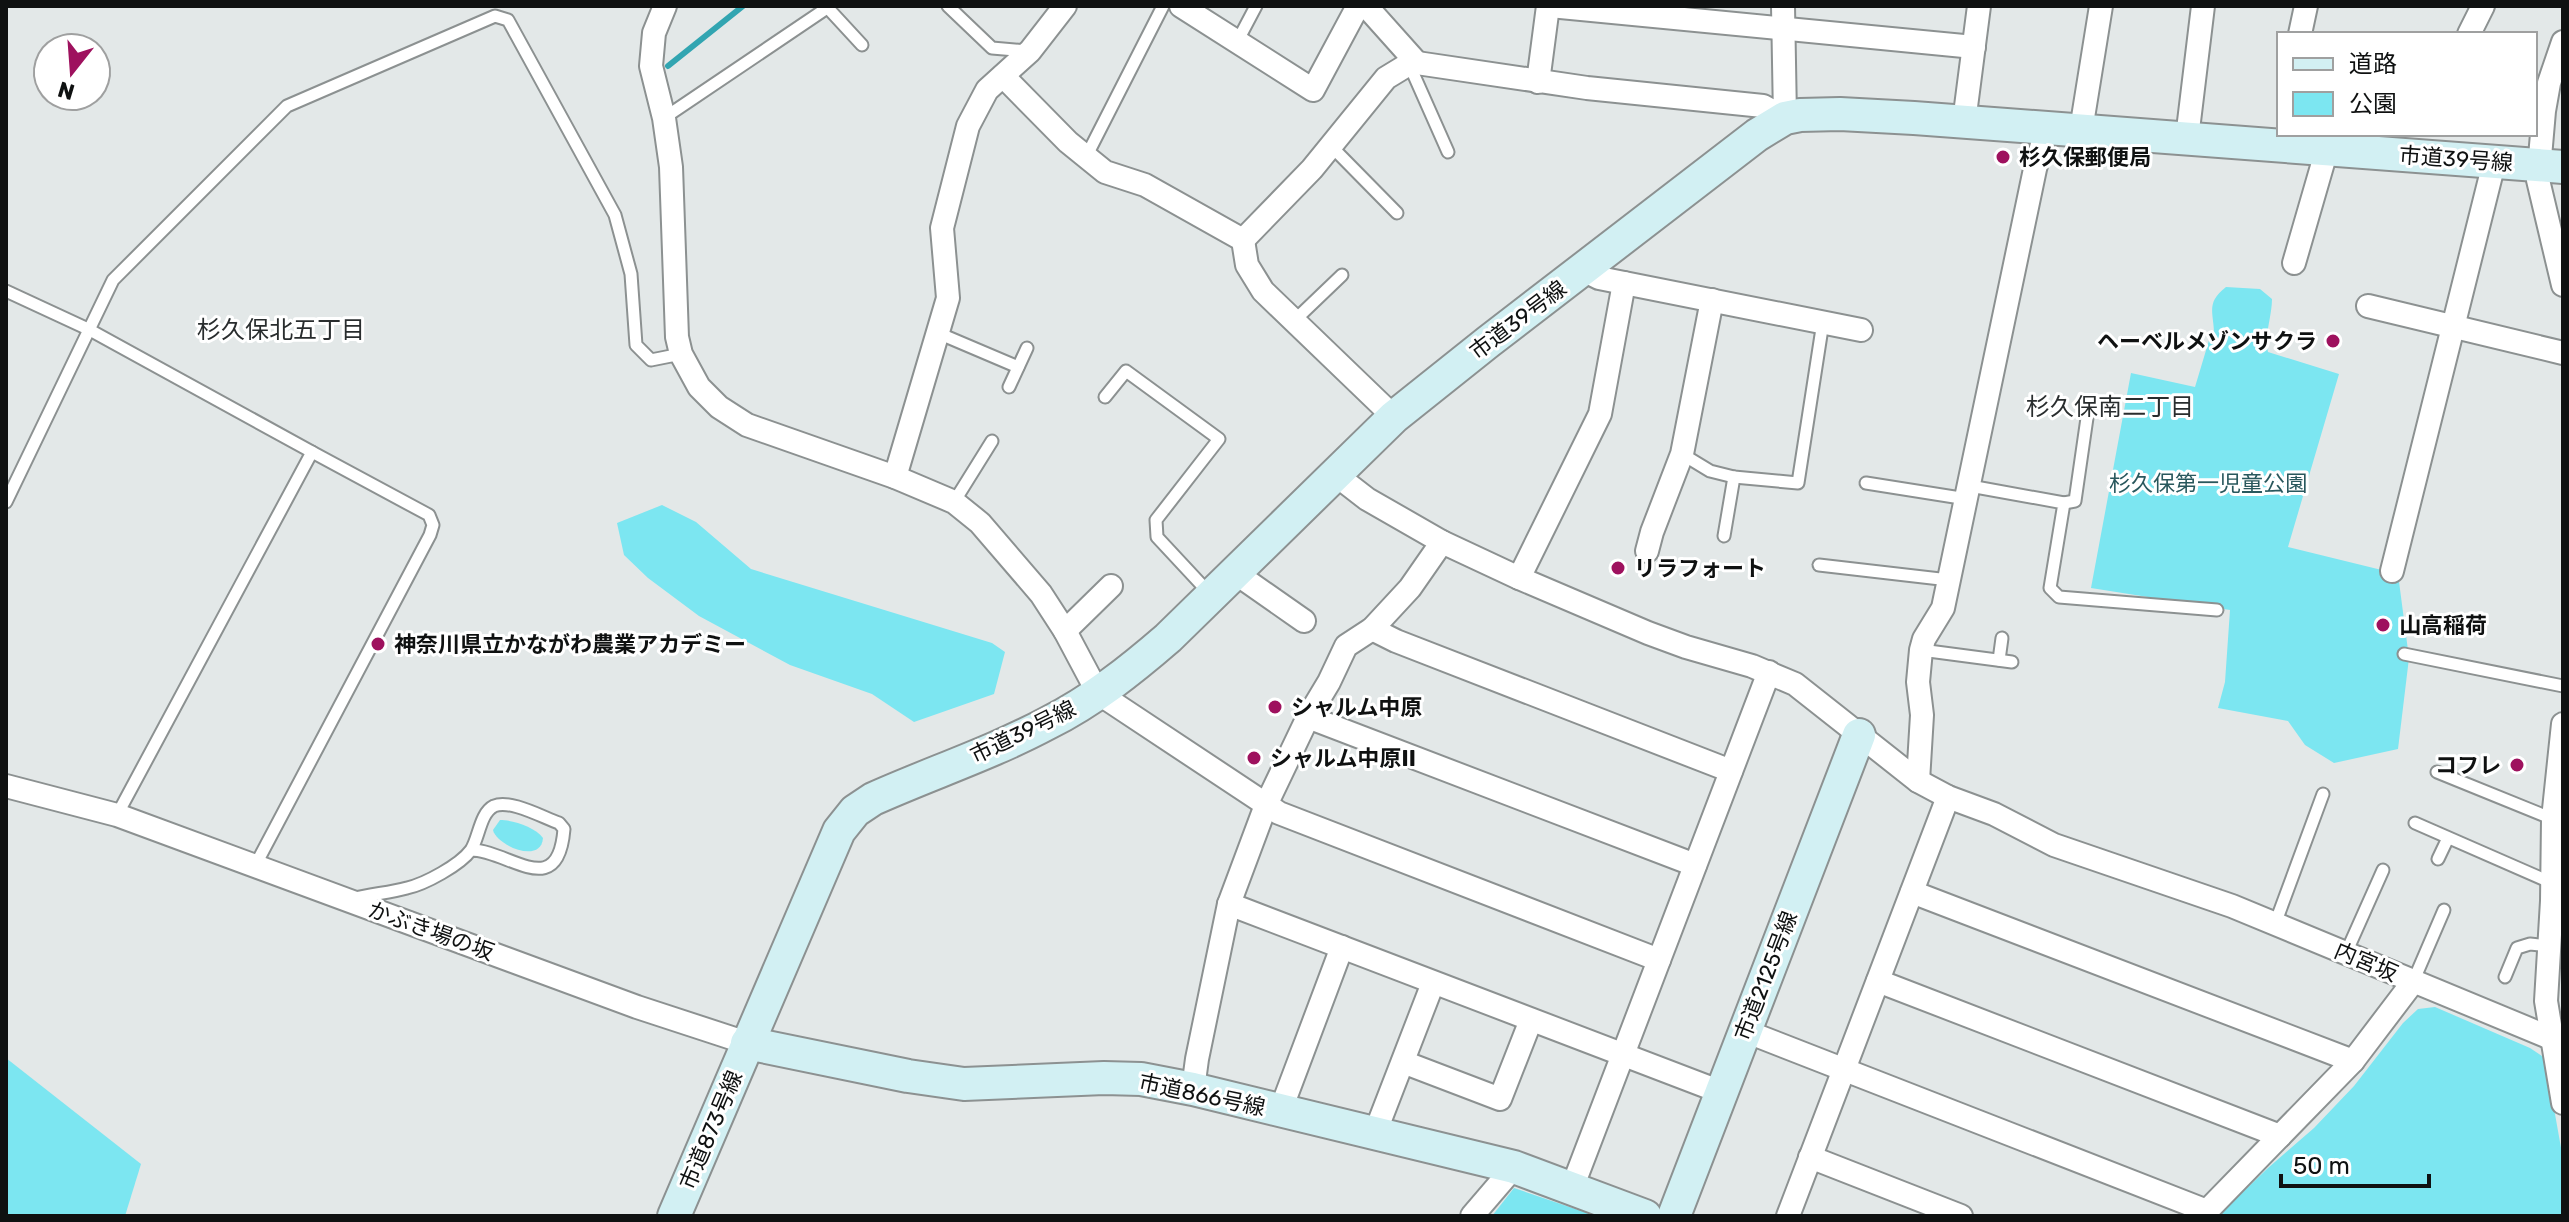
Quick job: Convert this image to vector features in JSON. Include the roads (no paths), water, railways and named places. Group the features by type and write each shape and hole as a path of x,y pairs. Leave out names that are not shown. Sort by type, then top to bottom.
{"street":[{"path":"665,6 654,33 651,66 664,118 671,167 677,337 681,354 699,387 719,407 747,425 895,477 954,502 980,523 1041,594 1098,693 1279,813 1659,960"},
{"path":"895,477 948,298 942,228 968,126 987,90 1030,51 1065,6"},
{"path":"1181,6 1313,90 1358,6"},
{"path":"1366,6 1413,64"},
{"path":"1538,82 1549,6 1783,17 1974,47"},
{"path":"1964,122 1979,6"},
{"path":"2081,130 2101,6"},
{"path":"2187,138 2203,6"},
{"path":"2300,32 2306,6"},
{"path":"2470,32 2483,6"},
{"path":"1243,240 1331,146 1386,78 1413,64 1538,82 1763,106 1785,118 1783,17"},
{"path":"2563,42 2549,83 2551,166 2538,180 2558,242 2563,285"},
{"path":"1003,76 1068,142 1105,172 1145,185 1243,240"},
{"name":"市道39号線","path":"747,1043 839,831 855,811 873,799 1050,723 1141,662 1394,417 1757,135 1785,118 1840,114 2187,138 2279,140 2327,149 2424,146 2494,163 2551,166"},
{"path":"1918,781 1922,715 1918,682 1921,650 1924,639 1943,608 2035,169 2047,127"},
{"path":"2294,263 2327,149"},
{"path":"2392,571 2494,163"},
{"path":"1243,240 1247,265 1263,291 1394,417"},
{"path":"1583,270 1599,278 1861,330"},
{"path":"1519,578 1600,414 1624,283"},
{"path":"1647,551 1682,454 1712,300"},
{"path":"2368,306 2563,353"},
{"name":"内宮坂","path":"1336,475 1367,499 1442,542 1519,578 1648,633 1769,672 1795,684 1918,781 1948,797 1994,814 2054,845 2275,924 2557,1041"},
{"path":"1193,1089 1229,904 1266,805 1346,646 1372,629 1410,588 1442,542"},
{"path":"1234,572 1304,621"},
{"path":"1065,631 1111,586"},
{"path":"1372,629 1731,771"},
{"path":"1572,1188 1769,672"},
{"path":"1308,717 1695,865"},
{"path":"2563,724 2553,819 2553,960 2546,1001 2557,1041 2563,1103"},
{"name":"市道2125号線","path":"1674,1216 1859,735"},
{"name":"かぶき場の坂","path":"6,786 117,815 637,1007 747,1043"},
{"path":"1788,1216 1948,797"},
{"path":"1912,892 2353,1061"},
{"path":"1229,904 1721,1092"},
{"path":"1280,1112 1342,947"},
{"path":"1878,981 2280,1136"},
{"path":"1745,1031 2205,1213 2353,1061 2413,982"},
{"path":"1375,1133 1433,983"},
{"path":"1403,1062 1500,1099 1531,1020"},
{"name":"市道866号線","path":"747,1043 908,1076 964,1084 1104,1078 1141,1079 1193,1089 1514,1167 1645,1216"},
{"name":"市道873号線","path":"674,1216 747,1043"},
{"path":"1810,1157 1961,1216"},
{"path":"1472,1216 1514,1167"}],"lane":[{"path":"948,6 992,48 1030,51"},
{"path":"1086,157 1163,6"},
{"path":"1237,42 1256,6"},
{"path":"664,118 826,7 862,45"},
{"path":"6,502 113,280 287,106 495,16 508,20 615,215 631,274 636,345 651,360 681,354"},
{"path":"1413,64 1448,152"},
{"path":"1331,146 1397,213"},
{"path":"1295,320 1342,275"},
{"path":"6,291 88,329 429,515 433,525 430,535 255,866"},
{"path":"1682,454 1710,471 1734,477 1798,483 1823,322"},
{"path":"938,333 1018,367"},
{"path":"1009,387 1027,348"},
{"path":"1105,397 1126,371 1219,439 1156,520 1157,537 1212,595"},
{"path":"1866,483 2064,503 2075,501 2087,418"},
{"path":"954,502 992,441"},
{"path":"117,815 312,452"},
{"path":"1724,536 1734,477"},
{"path":"2064,503 2050,588 2059,597 2217,610"},
{"path":"1819,565 1949,580"},
{"path":"1999,660 2002,638"},
{"path":"1921,650 2012,662"},
{"path":"2404,654 2563,686"},
{"path":"2437,772 2553,819"},
{"path":"2275,924 2323,794"},
{"path":"347,901 372,893 408,888 443,872 471,850 488,810 496,805 507,803 559,823 564,829 554,863 548,867 522,866 471,850"},
{"path":"2415,823 2552,883"},
{"path":"2438,859 2448,838"},
{"path":"2346,953 2383,870"},
{"path":"2413,982 2444,910"},
{"path":"2505,977 2517,948 2530,944 2553,960"}],"waterway":[{"path":"668,66 743,6"}],"place":[{"name":"杉久保郵便局","path":"2003,157"},
{"name":"ヘーベルメゾンサクラ","path":"2333,341"},
{"name":"リラフォート","path":"1618,568"},
{"name":"山高稲荷","path":"2383,625"},
{"name":"神奈川県立かながわ農業アカデミー","path":"378,644"},
{"name":"シャルム中原","path":"1275,707"},
{"name":"シャルム中原II","path":"1254,758"},
{"name":"コフレ","path":"2517,765"}],"district":[{"name":"杉久保北五丁目","path":"281,330"},
{"name":"杉久保南二丁目","path":"2110,407"}],"park label":[{"name":"杉久保第一児童公園","path":"2208,483"}]}
